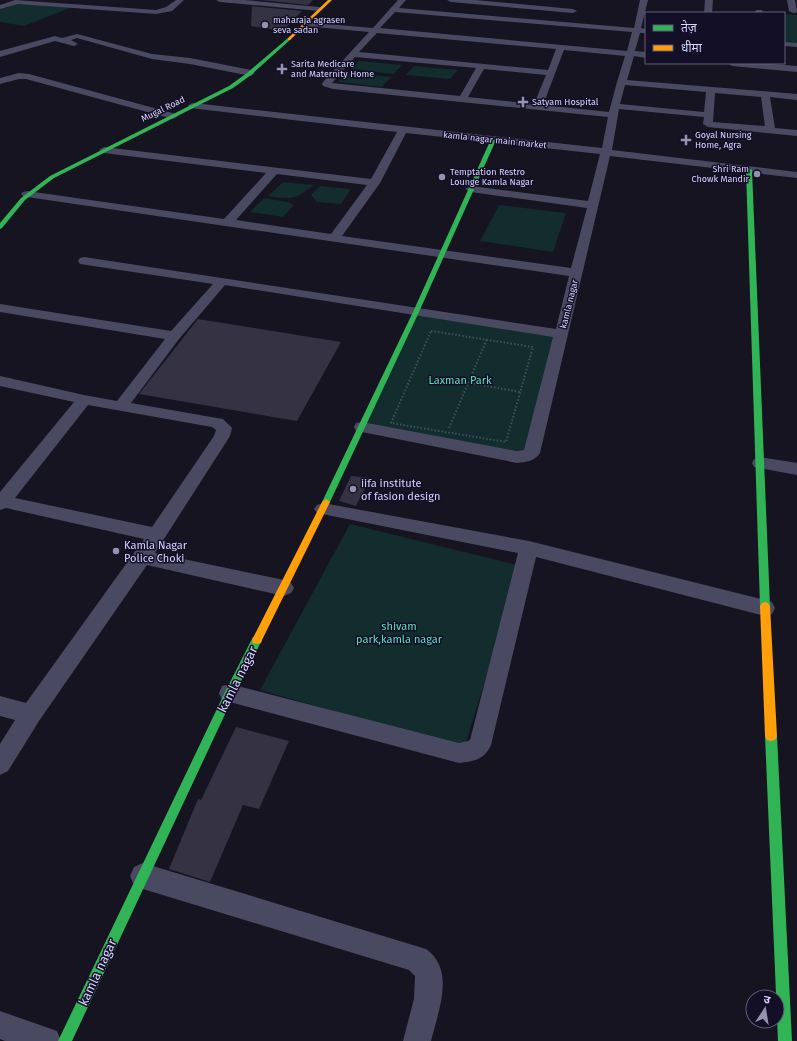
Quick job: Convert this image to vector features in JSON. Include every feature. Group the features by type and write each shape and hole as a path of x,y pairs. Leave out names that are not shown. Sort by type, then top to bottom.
{"street":[{"path":"0,7 21,1 156,12 166,10 180,0"},
{"path":"220,0 319,9"},
{"name":"Mugal Road","path":"0,227 28,194 52,177 231,87 251,73 330,0"},
{"path":"402,0 326,84 462,100 538,107 708,115"},
{"path":"441,14 451,0 575,8 567,24"},
{"path":"630,54 644,0"},
{"path":"708,12 709,0"},
{"path":"791,0 793,12"},
{"path":"394,10 645,31"},
{"path":"304,24 645,55"},
{"path":"62,40 77,36 152,56 190,61 251,73"},
{"path":"0,54 55,38 84,47"},
{"path":"785,44 797,45"},
{"path":"538,107 561,47"},
{"path":"352,54 550,74"},
{"name":"kamla nagar","path":"362,427 517,456 530,455 533,451 606,152 614,110 630,54"},
{"path":"743,64 797,69"},
{"path":"462,100 481,67"},
{"path":"0,81 25,76 173,116"},
{"path":"621,82 797,97"},
{"path":"711,90 708,124 797,133"},
{"path":"765,94 770,130"},
{"name":"kamla nagar main market","path":"193,106 797,175"},
{"path":"335,238 374,182 403,130"},
{"name":"kamla nagar","path":"65,1041 230,693 284,588 362,427 416,312 493,140"},
{"path":"104,150 374,182"},
{"path":"228,222 274,170"},
{"path":"749,170 765,608 785,1041"},
{"path":"471,189 593,205"},
{"path":"28,194 577,273"},
{"path":"84,261 562,334"},
{"path":"121,406 174,336 222,281"},
{"path":"0,308 174,336"},
{"path":"0,381 84,400 217,423 224,428 222,436 142,557 31,714 0,764"},
{"path":"84,400 1,503 156,535"},
{"path":"760,463 797,469"},
{"path":"323,509 529,548 765,608"},
{"path":"230,693 459,753 474,751 480,745 529,548"},
{"path":"142,557 284,588"},
{"path":"0,706 31,714"},
{"path":"143,876 416,959 426,967 429,975 429,990 417,1041"},
{"path":"0,1025 47,1041"}],"path":[{"path":"431,331 487,340 532,347 506,442 391,423 431,331"},
{"path":"448,432 487,340"},
{"path":"470,383 520,392"}],"green space":[{"path":"19,2 75,6 24,26 0,22 0,7"},
{"path":"785,14 797,15 797,45 785,44"},
{"path":"359,61 402,65 393,74 351,69"},
{"path":"414,66 458,70 450,79 406,75"},
{"path":"347,73 391,77 382,87 338,82"},
{"path":"283,182 314,185 302,194 292,198 268,196"},
{"path":"320,186 351,189 341,204 317,202 311,195"},
{"path":"264,198 288,202 294,205 283,217 250,212"},
{"path":"499,205 566,213 553,252 480,241"},
{"name":"Laxman Park","path":"416,312 562,334 532,453 362,427"},
{"name":"shivam park,kamla nagar","path":"350,524 521,566 464,748 260,690"}],"building":[{"path":"260,0 313,0 308,5"},
{"path":"252,6 302,11 283,31 251,26"},
{"path":"198,319 341,342 297,421 139,394"},
{"name":"iifa institute of fasion design","path":"351,476 370,478 356,506 339,501"},
{"path":"236,727 289,741 259,809 243,805 210,882 169,869 198,799 201,800"}],"traffic: fast":[{"path":"0,227 23,199 52,177 231,87 249,74 289,39"},
{"path":"326,502 416,312 493,140"},
{"path":"749,170 765,606"},
{"path":"65,1041 230,693 257,640"},
{"path":"771,736 785,1041"}],"traffic: slow":[{"path":"289,39 330,0"},
{"path":"257,640 326,502"},
{"path":"765,606 771,736"}],"place":[{"name":"maharaja agrasen seva sadan","path":"265,25"},
{"name":"Sarita Medicare and Maternity Home","path":"282,69"},
{"name":"Satyam Hospital","path":"523,102"},
{"name":"Goyal Nursing Home, Agra","path":"686,140"},
{"name":"Shri Ram Chowk Mandir","path":"757,174"},
{"name":"Temptation Restro Lounge Kamla Nagar","path":"442,177"},
{"name":"iifa institute of fasion design","path":"353,489"},
{"name":"Kamla Nagar Police Choki","path":"116,551"}]}
